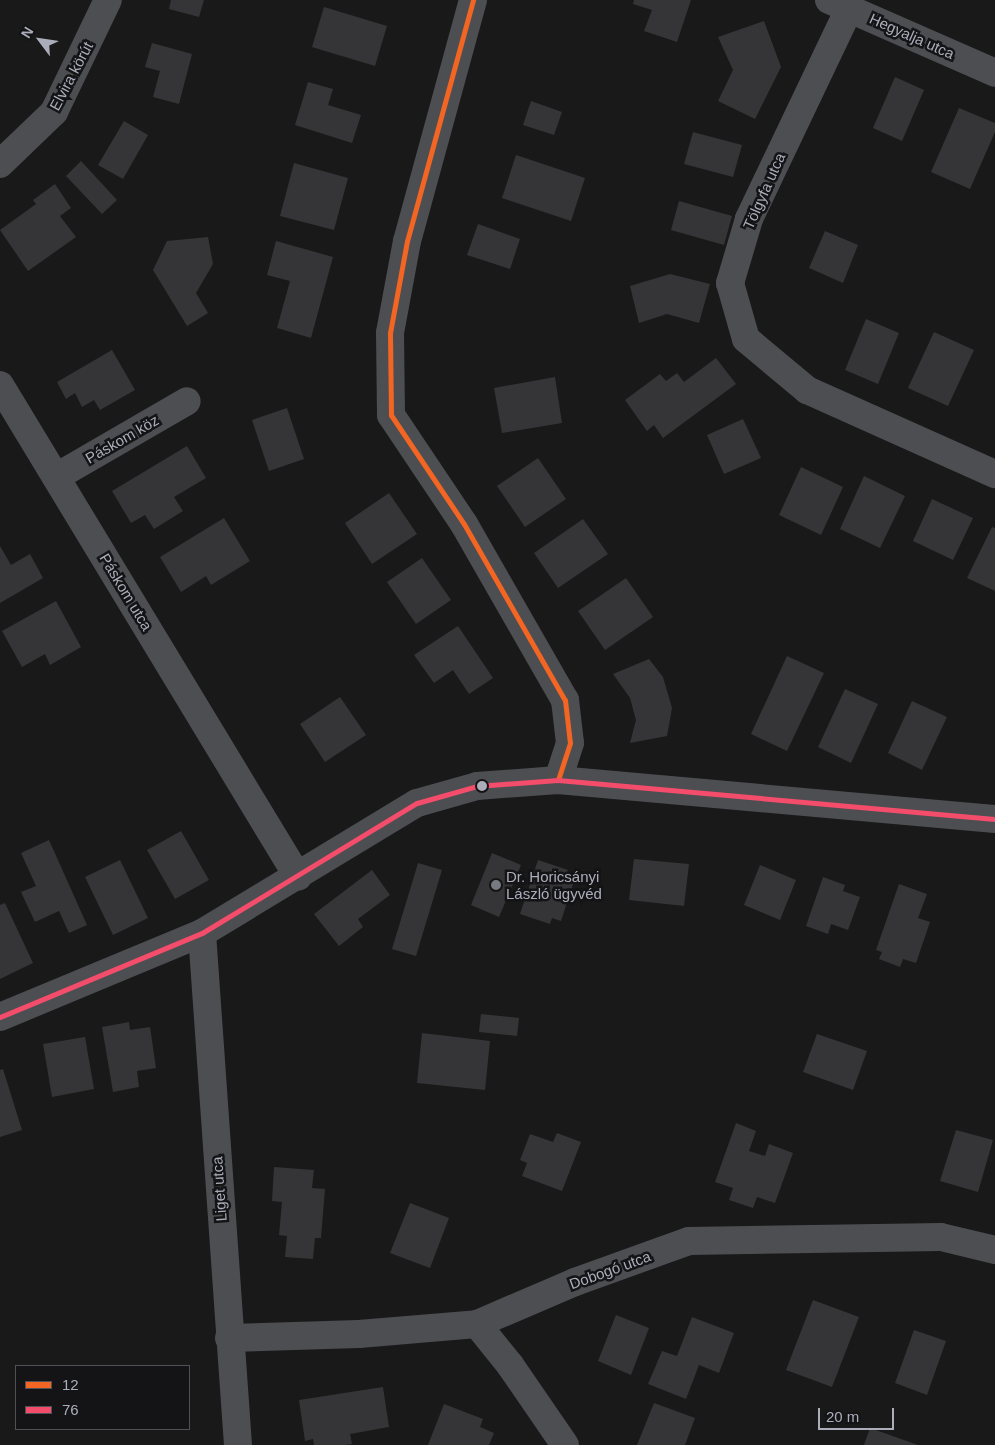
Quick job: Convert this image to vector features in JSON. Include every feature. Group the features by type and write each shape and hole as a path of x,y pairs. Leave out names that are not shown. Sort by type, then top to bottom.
{"street":[{"name":"Elvira körút","path":"0,164 54,112 108,0"},
{"path":"473,0 408,241 390,332 392,415 464,524 565,700 570,743 558,780"},
{"name":"Hegyalja utca","path":"839,4 995,73"},
{"name":"Tölgyfa utca","path":"839,4 749,219 730,283 746,339 807,390 995,474"},
{"name":"Páskom utca","path":"0,385 298,877"},
{"name":"Páskom köz","path":"56,476 187,401"},
{"path":"0,1017 202,933 298,877 417,803 477,786 558,780 995,819"},
{"name":"Liget utca","path":"202,933 238,1445"},
{"name":"Dobogó utca","path":"229,1338 359,1334 477,1324 575,1282 688,1241 941,1237 995,1250"},
{"path":"477,1324 510,1365 565,1445"}],"building":[{"path":"171,0 204,0 199,17 169,9"},
{"path":"634,0 691,0 677,42 644,31 652,10 633,4"},
{"path":"324,7 387,26 375,66 312,47"},
{"path":"764,21 781,67 755,119 718,101 733,70 718,37"},
{"path":"152,43 192,54 179,104 153,97 160,71 145,67"},
{"path":"895,77 924,90 902,141 873,128"},
{"path":"308,82 333,89 328,105 361,115 352,143 295,125"},
{"path":"531,101 562,112 554,135 523,125"},
{"path":"959,108 995,123 995,132 970,189 931,172"},
{"path":"124,121 148,135 123,179 98,165"},
{"path":"693,132 742,145 733,177 684,164"},
{"path":"516,155 585,178 571,221 502,198"},
{"path":"81,161 117,200 102,214 66,176"},
{"path":"294,163 348,178 334,230 280,216"},
{"path":"55,184 71,208 60,216 76,237 28,271 0,230 36,204 33,200"},
{"path":"679,201 732,216 724,245 671,230"},
{"path":"478,224 520,239 510,269 467,255"},
{"path":"825,231 858,245 843,283 809,268"},
{"path":"208,237 213,264 196,293 208,313 187,326 153,270 167,241"},
{"path":"276,241 333,257 311,338 277,328 290,281 267,275"},
{"path":"670,274 710,284 699,323 667,314 639,323 630,286"},
{"path":"866,319 899,333 878,384 845,370"},
{"path":"934,332 974,350 948,406 908,388"},
{"path":"112,350 135,390 100,410 94,400 82,407 75,393 66,399 57,382"},
{"path":"716,358 736,384 663,438 654,425 647,431 625,400 660,374 666,381 677,373 684,382"},
{"path":"555,377 562,423 502,433 494,388"},
{"path":"287,408 304,459 269,471 252,420"},
{"path":"743,419 761,458 724,474 707,435"},
{"path":"187,446 206,478 174,497 183,511 154,529 145,515 131,523 112,491"},
{"path":"538,458 566,499 525,527 497,486"},
{"path":"801,467 843,487 821,535 779,515"},
{"path":"864,476 905,496 880,548 840,529"},
{"path":"389,493 417,534 372,564 345,523"},
{"path":"932,499 973,518 953,560 913,541"},
{"path":"224,518 250,561 211,585 206,576 181,592 160,557"},
{"path":"583,519 608,554 558,588 534,553"},
{"path":"992,527 995,528 995,591 967,578"},
{"path":"0,546 11,565 30,554 43,578 0,603"},
{"path":"422,558 451,600 416,624 387,582"},
{"path":"626,578 653,617 605,650 578,611"},
{"path":"56,601 81,647 50,665 45,654 22,667 2,631"},
{"path":"458,626 493,678 469,694 453,670 434,683 414,655"},
{"path":"787,656 824,673 787,751 751,734"},
{"path":"649,659 663,677 672,708 667,736 630,743 636,720 630,698 613,674"},
{"path":"845,689 878,704 851,763 818,747"},
{"path":"340,697 366,735 325,762 300,724"},
{"path":"912,701 947,717 922,770 888,753"},
{"path":"181,831 209,880 175,899 147,850"},
{"path":"49,840 87,925 69,933 59,911 35,922 21,892 36,886 21,853"},
{"name":"Dr. Horicsányi László ügyvéd","path":"492,853 521,865 499,917 471,905"},
{"path":"634,859 689,864 684,906 629,900"},
{"path":"120,860 148,918 113,935 85,877"},
{"path":"538,860 568,870 564,881 573,884 561,921 552,918 550,924 520,914"},
{"path":"418,863 442,870 416,956 392,949"},
{"path":"760,865 796,880 780,920 744,905"},
{"path":"372,870 390,895 358,919 363,927 339,946 314,914"},
{"path":"823,877 845,885 843,891 860,897 848,930 831,924 828,934 806,926"},
{"path":"899,884 927,894 918,918 930,922 916,963 903,959 900,967 879,959 882,952 876,950"},
{"path":"5,903 33,963 0,979 0,905"},
{"path":"481,1014 519,1018 517,1036 479,1032"},
{"path":"129,1022 130,1030 150,1027 156,1068 137,1071 139,1087 113,1092 102,1027"},
{"path":"422,1033 490,1041 485,1090 417,1083"},
{"path":"817,1034 867,1051 853,1090 803,1072"},
{"path":"85,1037 94,1089 52,1097 43,1044"},
{"path":"3,1069 22,1130 0,1137 0,1070"},
{"path":"736,1123 756,1131 749,1151 765,1156 769,1144 793,1153 775,1203 757,1197 753,1208 729,1200 733,1188 715,1182"},
{"path":"956,1130 993,1140 978,1192 940,1181"},
{"path":"557,1133 581,1142 562,1191 522,1176 527,1163 520,1160 530,1134 553,1142"},
{"path":"274,1167 314,1170 312,1188 325,1189 321,1238 315,1238 313,1259 285,1257 287,1236 279,1235 282,1202 272,1201"},
{"path":"410,1203 449,1218 430,1268 390,1253"},
{"path":"813,1300 859,1317 832,1387 786,1370"},
{"path":"616,1315 649,1328 631,1375 598,1361"},
{"path":"692,1317 734,1333 719,1373 699,1365 686,1399 648,1384 662,1351 677,1356"},
{"path":"914,1330 946,1341 927,1395 895,1383"},
{"path":"383,1387 389,1427 350,1434 352,1444 346,1445 314,1445 313,1439 305,1441 299,1400"},
{"path":"654,1403 695,1418 685,1445 637,1445"},
{"path":"444,1404 483,1419 480,1427 494,1433 489,1445 428,1445"},
{"path":"870,1428 918,1445 864,1445"}],"transit line":[{"name":"12","path":"473,0 407,241 390,333 391,415 464,524 565,700 570,743 558,780"},
{"name":"76","path":"0,1017 202,933 417,803 477,786 558,780 995,819"}],"place":[{"name":"Dr. Horicsányi László ügyvéd","path":"496,885"}]}
